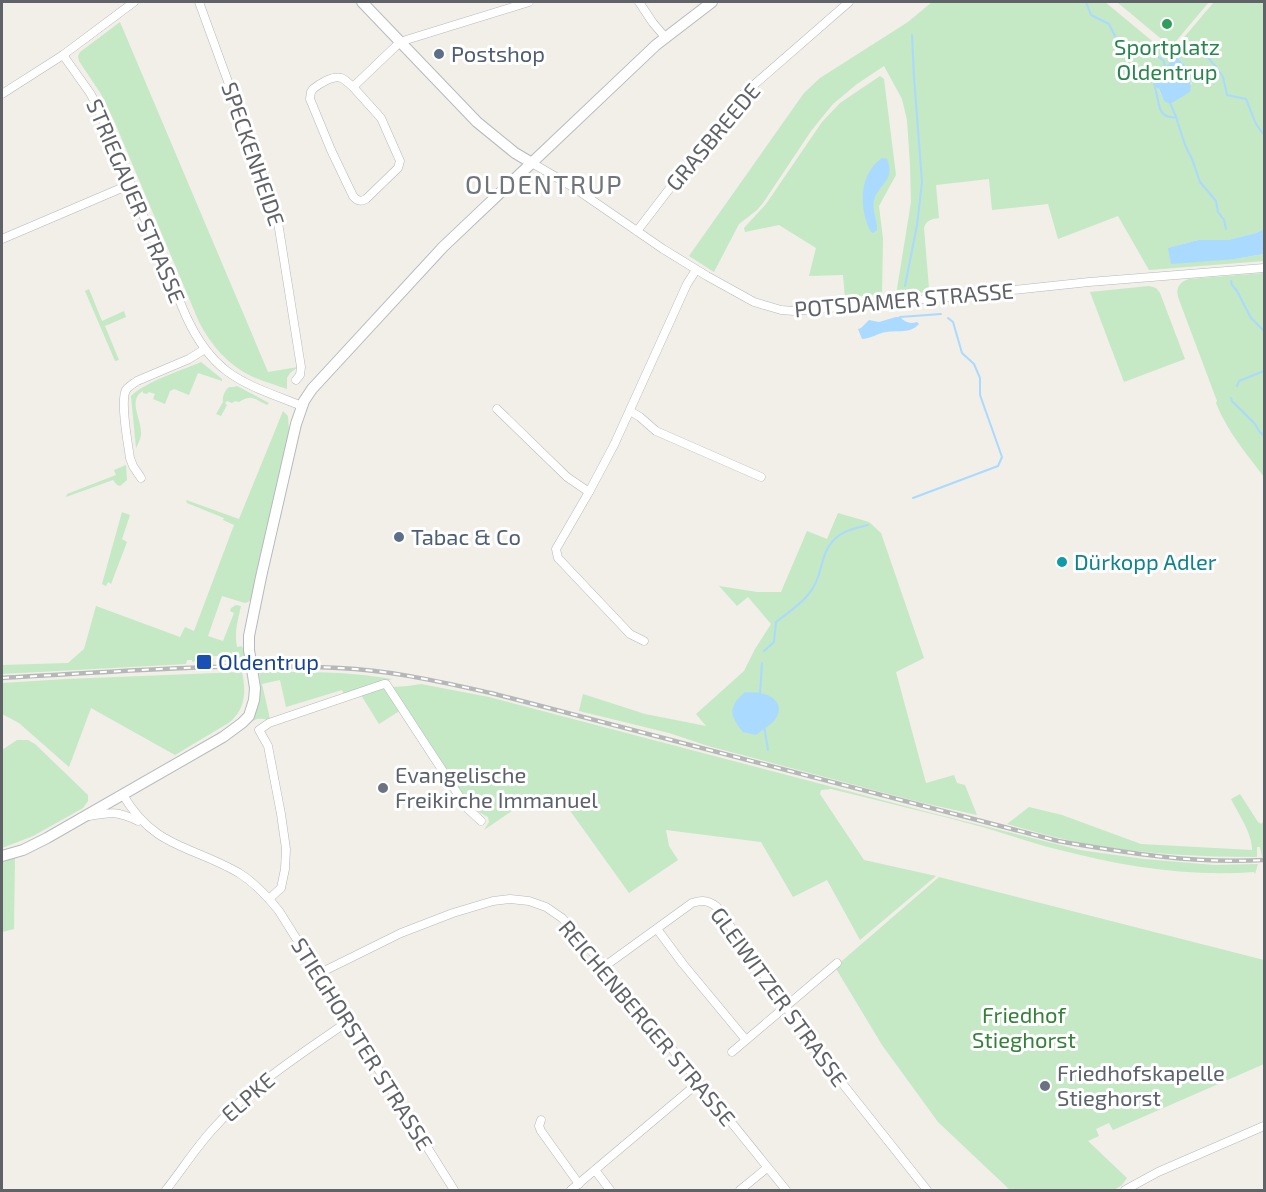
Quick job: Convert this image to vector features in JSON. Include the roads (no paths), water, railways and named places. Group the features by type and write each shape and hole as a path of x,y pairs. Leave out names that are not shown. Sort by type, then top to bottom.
{"street":[{"path":"2,94 63,55 134,2"},
{"name":"SPECKENHEIDE","path":"199,2 277,216 301,367 300,375 296,380"},
{"name":"POTSDAMER STRASSE","path":"362,2 477,122 515,153 563,181 696,270 754,302 774,309 794,311 1111,280 1264,268"},
{"path":"353,87 401,42 529,2"},
{"path":"639,2 665,37"},
{"path":"2,856 34,845 85,817 231,732 242,723 252,709 255,700 249,657 249,636 254,608 296,424 308,394 434,257 665,37 712,2"},
{"name":"GRASBREEDE","path":"637,231 740,97 849,2"},
{"name":"STRIEGAUER STRASSE","path":"63,55 96,104 186,316 205,350 231,375 260,390 302,406"},
{"path":"339,77 353,87 381,118 400,161 398,168 366,199 361,201 353,196 331,150 310,95 315,87 339,77"},
{"path":"2,239 131,184"},
{"path":"644,641 630,634 558,558 556,549 589,492 630,411 687,284 696,270"},
{"path":"141,478 130,458 124,403 126,390 138,381 205,350"},
{"path":"497,409 572,482 589,492"},
{"path":"630,411 656,431 761,477"},
{"path":"269,898 281,888 286,849 268,746 259,730 269,723 386,684 467,808 481,821"},
{"name":"STIEGHORSTER STRASSE","path":"123,795 132,811 154,832 168,841 239,873 269,898 454,1191"},
{"name":"STIEGHORSTER STRASSE","path":"85,817 105,813 123,813 145,824"},
{"name":"REICHENBERGER STRASSE","path":"318,974 395,936 453,913 493,901 510,899 529,901 546,907 562,918 605,966 786,1191"},
{"name":"GLEIWITZER STRASSE","path":"605,966 692,903 700,900 710,901 717,907 815,1048 927,1191"},
{"path":"657,929 746,1040"},
{"path":"732,1052 837,963"},
{"name":"ELPKE","path":"166,1191 212,1129 234,1107 294,1058 347,1022"},
{"path":"571,1191 698,1083"},
{"path":"541,1120 539,1126 541,1131 579,1184"},
{"path":"1125,1191 1158,1172 1264,1126"},
{"path":"740,1191 767,1168"},
{"path":"595,1170 610,1191"}],"water":[{"path":"1178,58 1188,73 1191,83 1190,92 1170,104 1164,101 1155,82 1168,65"},
{"path":"882,158 887,159 889,176 875,197 877,230 873,233 864,213 863,193 868,174"},
{"path":"1264,229 1264,254 1235,259 1171,264 1168,248 1198,240 1228,240"},
{"path":"896,317 908,323 917,322 919,324 908,330 886,332 862,339 858,329 869,320 879,322"},
{"path":"745,692 765,694 778,704 776,718 756,735 743,732 733,716 733,707"}],"waterway":[{"path":"1086,2 1091,15 1109,24 1122,48 1157,56 1164,61 1165,68"},
{"path":"905,286 917,225 922,182 912,35"},
{"path":"1196,52 1205,54 1216,67 1223,77 1227,95 1246,99 1256,124 1264,135"},
{"path":"1165,68 1154,83 1160,109 1166,116 1176,117 1200,182 1216,201 1218,212 1224,220 1226,229"},
{"path":"1170,103 1176,117"},
{"path":"1231,281 1251,318 1264,331"},
{"path":"900,317 941,314"},
{"path":"913,498 998,466 1002,457 980,395 980,378 974,364 962,353 953,322 948,318"},
{"path":"1237,386 1239,381 1264,371"},
{"path":"1231,398 1264,436"},
{"path":"764,651 774,642 776,622 811,591 826,552 834,539 852,529 868,525"},
{"path":"760,694 762,663"},
{"path":"764,726 768,750"}],"railway":[{"path":"2,678 170,668 254,666 358,669 396,674 491,693 1058,841 1186,859 1264,860"}],"place":[{"name":"Sportplatz Oldentrup","path":"1167,24"},
{"name":"Postshop","path":"439,54"},
{"name":"Tabac & Co","path":"399,537"},
{"name":"Dürkopp Adler","path":"1062,562"},
{"name":"Oldentrup","path":"204,662"},
{"name":"Evangelische Freikirche Immanuel","path":"383,788"},
{"name":"Friedhofskapelle Stieghorst","path":"1045,1086"}],"district":[{"name":"OLDENTRUP","path":"544,185"}],"park label":[{"name":"Friedhof Stieghorst","path":"1024,1028"}]}
